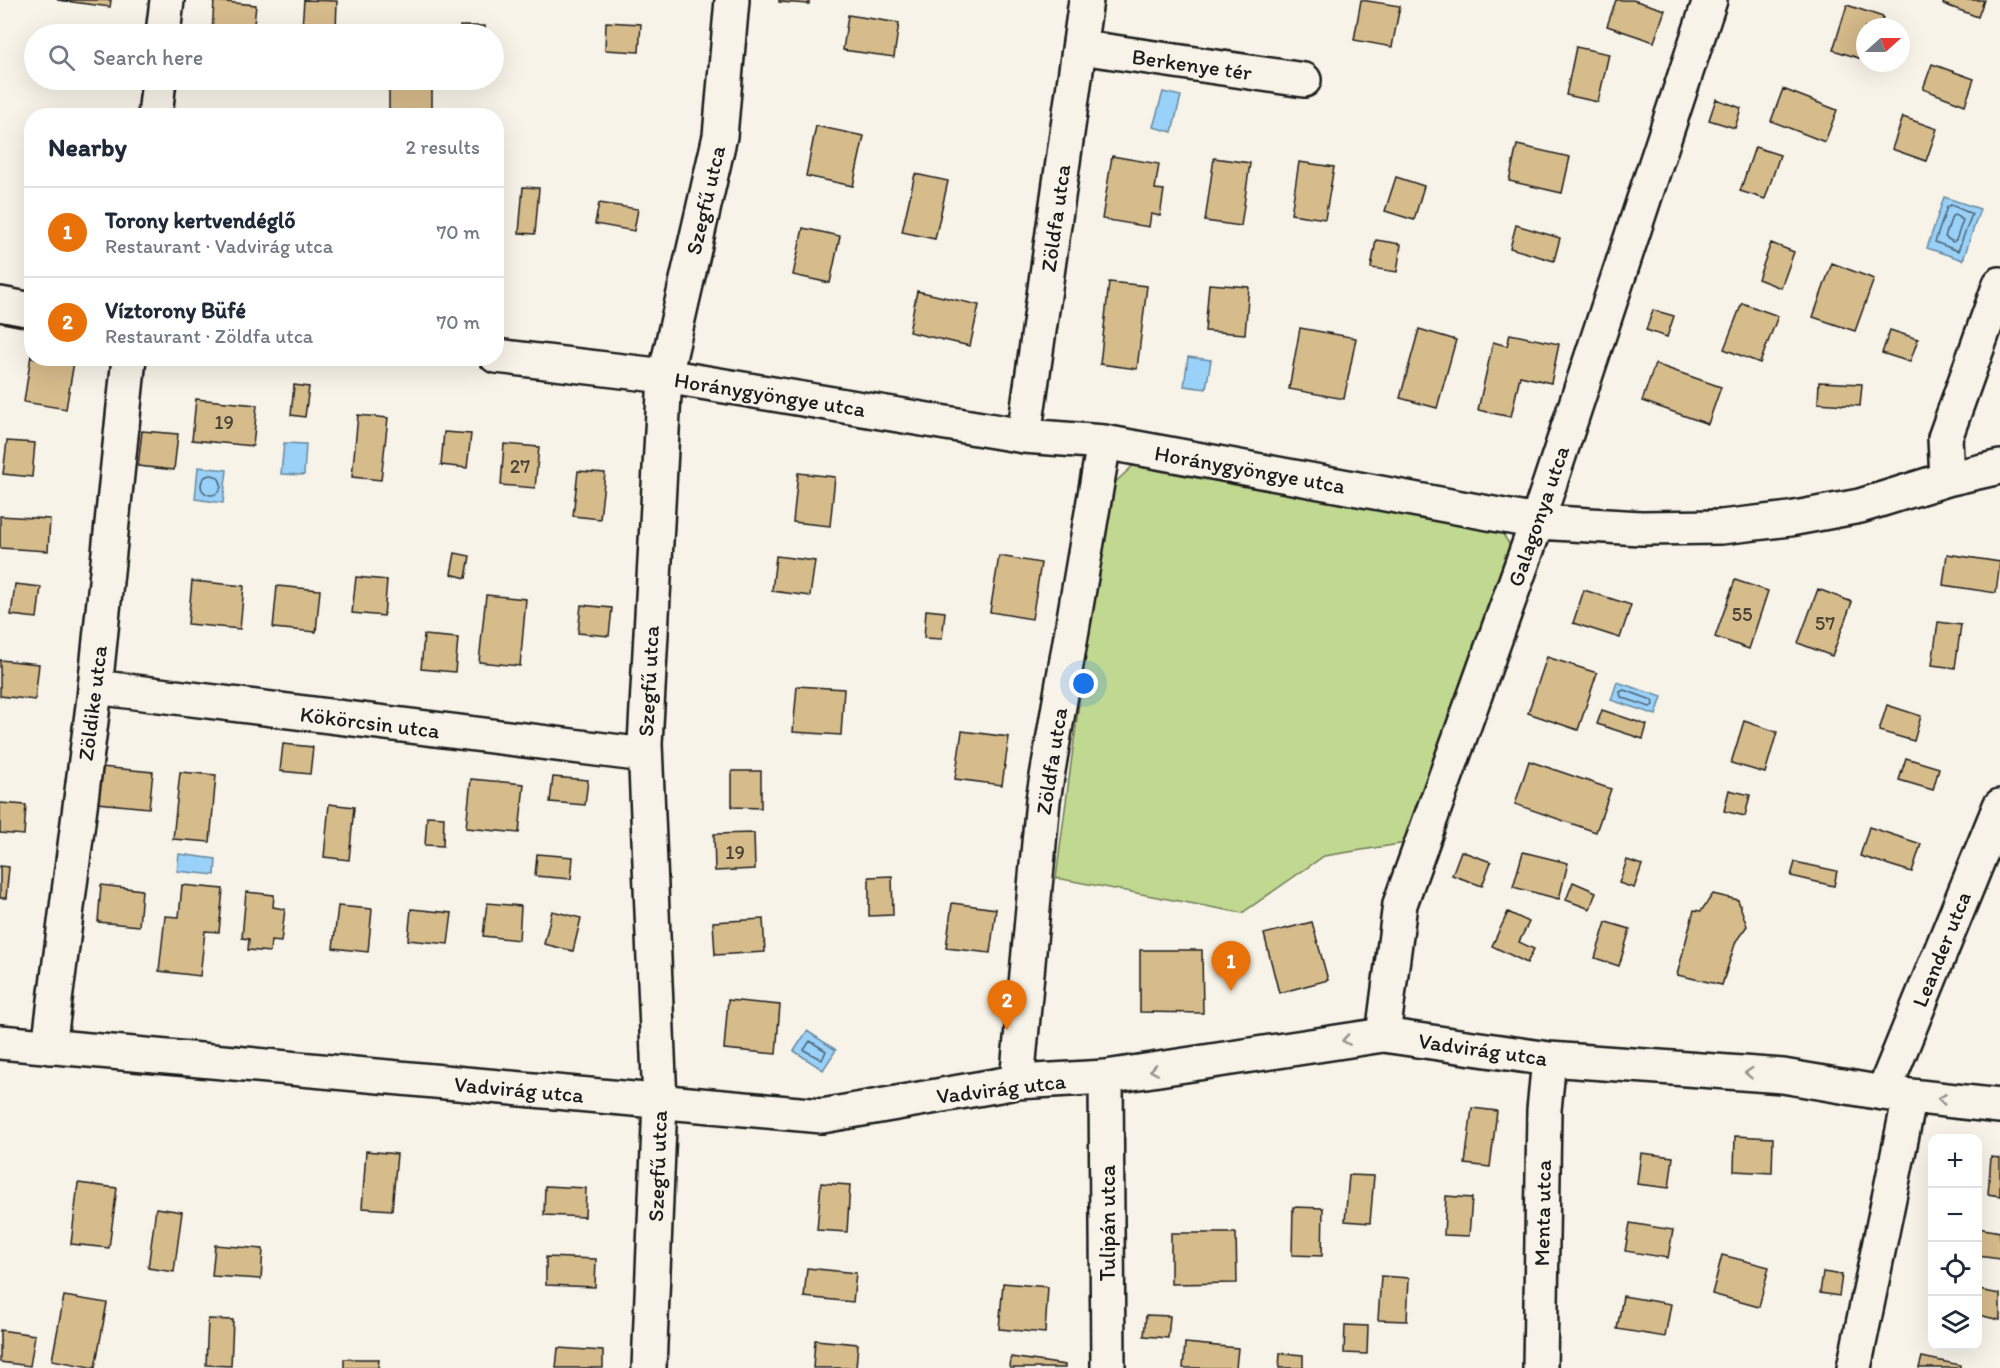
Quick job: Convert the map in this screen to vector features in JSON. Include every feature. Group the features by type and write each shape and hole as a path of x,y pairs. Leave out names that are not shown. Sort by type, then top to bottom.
{"street":[{"path":"164,24 167,0"},
{"name":"Szegfű utca","path":"649,1368 660,1102 645,754 664,376 720,136 732,0"},
{"name":"Zöldfa utca","path":"1024,435 1086,0"},
{"name":"Galagonya utca","path":"1383,1035 1400,904 1537,522 1710,0"},
{"name":"Berkenye tér","path":"1080,47 1304,80"},
{"path":"156,108 158,90"},
{"path":"1947,479 1945,438 2000,284"},
{"path":"0,304 24,308"},
{"name":"Horánygyöngye utca","path":"504,357 664,376 1024,435 1104,442 1537,522 1641,528 1721,527 1860,507 1947,479 2000,467"},
{"name":"Zöldike utca","path":"49,1047 95,687 128,366"},
{"name":"Zöldfa utca","path":"1017,1082 1043,800 1104,442"},
{"name":"Kökörcsin utca","path":"95,687 645,754"},
{"name":"Leander utca","path":"1854,1368 1896,1094 2000,806"},
{"name":"Vadvirág utca","path":"0,1042 822,1116 1017,1082 1106,1077 1383,1035 1549,1059 1783,1076 1896,1094 2000,1106"},
{"name":"Menta utca","path":"1540,1368 1544,1110 1549,1059"},
{"name":"Tulipán utca","path":"1106,1077 1108,1368"}],"green space":[{"path":"1140,459 1490,514 1517,556 1406,843 1324,856 1242,913 1056,878 1107,490"}],"water":[{"path":"1163,92 1181,96 1172,132 1153,127"},
{"path":"1944,197 1980,209 1963,260 1927,248"},
{"path":"1188,357 1211,360 1206,389 1184,386"},
{"path":"284,443 306,444 304,475 281,474"},
{"path":"198,467 227,470 223,503 195,499"},
{"path":"1617,682 1662,697 1656,715 1611,700"},
{"path":"179,854 216,859 215,875 177,871"},
{"path":"807,1031 836,1050 823,1070 794,1051"}],"building":[{"path":"57,0 111,0 110,7"},
{"path":"304,0 337,1 336,24 302,24"},
{"path":"779,0 809,0 809,4 779,2"},
{"path":"1361,0 1400,6 1392,47 1354,40"},
{"path":"1616,0 1633,0 1665,10 1654,42 1607,26"},
{"path":"1944,0 1984,0 1978,17 1943,4"},
{"path":"214,1 256,5 254,24 213,24"},
{"path":"1847,5 1883,17 1856,18 1856,57 1833,50"},
{"path":"848,15 899,23 894,57 843,50"},
{"path":"606,22 641,24 639,52 605,50"},
{"path":"1576,47 1609,54 1598,102 1566,95"},
{"path":"1932,64 1974,79 1965,105 1923,89"},
{"path":"1783,89 1837,110 1825,142 1771,121"},
{"path":"389,90 432,90 432,108 389,108"},
{"path":"1716,99 1741,108 1735,128 1709,120"},
{"path":"1903,117 1937,129 1926,161 1892,149"},
{"path":"816,126 864,136 853,186 806,176"},
{"path":"1517,145 1570,157 1562,193 1509,181"},
{"path":"1755,147 1780,155 1765,199 1740,191"},
{"path":"1112,156 1159,164 1155,189 1164,190 1160,216 1151,214 1149,227 1102,219"},
{"path":"1214,158 1250,163 1241,226 1205,221"},
{"path":"1299,162 1334,167 1325,219 1291,214"},
{"path":"915,174 948,181 935,239 902,232"},
{"path":"1396,177 1424,186 1414,220 1385,211"},
{"path":"523,187 539,188 535,234 519,233"},
{"path":"599,203 638,209 634,231 595,224"},
{"path":"1516,225 1560,238 1554,261 1510,248"},
{"path":"803,228 840,236 830,283 793,275"},
{"path":"1376,240 1401,244 1397,272 1371,268"},
{"path":"1771,243 1794,252 1781,288 1758,279"},
{"path":"1832,263 1874,279 1855,331 1813,317"},
{"path":"1109,282 1147,286 1137,369 1100,364"},
{"path":"1209,284 1249,287 1245,334 1205,331"},
{"path":"917,291 979,305 970,346 909,332"},
{"path":"1742,303 1778,316 1760,363 1724,349"},
{"path":"1653,310 1674,316 1667,337 1646,330"},
{"path":"1300,328 1356,338 1344,399 1289,389"},
{"path":"1419,329 1456,340 1437,408 1400,398"},
{"path":"1890,330 1918,339 1910,362 1882,353"},
{"path":"1510,334 1559,344 1551,383 1520,376 1511,417 1478,410 1493,342 1507,346"},
{"path":"1655,364 1721,387 1708,424 1642,401"},
{"path":"29,366 73,366 66,409 24,402"},
{"path":"1819,382 1862,384 1860,406 1818,403"},
{"path":"294,385 309,387 305,417 291,415"},
{"path":"196,399 257,405 253,446 192,440"},
{"path":"358,415 388,418 381,480 352,477"},
{"path":"142,431 178,434 174,470 138,466"},
{"path":"444,432 471,434 467,468 441,465"},
{"path":"7,441 35,443 32,477 3,474"},
{"path":"504,444 539,447 535,488 501,485"},
{"path":"578,471 605,473 600,519 573,516"},
{"path":"798,473 835,477 830,526 793,522"},
{"path":"0,516 50,519 48,551 0,548"},
{"path":"455,553 470,556 466,578 451,574"},
{"path":"1947,554 2000,562 1996,593 1943,585"},
{"path":"776,556 815,561 810,596 772,591"},
{"path":"999,556 1041,563 1032,619 990,612"},
{"path":"356,577 387,580 384,616 352,613"},
{"path":"1735,580 1768,591 1749,649 1715,637"},
{"path":"192,581 244,586 240,629 188,624"},
{"path":"15,584 41,587 37,618 11,615"},
{"path":"277,586 320,590 316,632 273,628"},
{"path":"1818,589 1852,602 1832,656 1798,643"},
{"path":"1584,590 1631,605 1620,638 1573,623"},
{"path":"486,595 526,599 520,666 479,662"},
{"path":"581,605 612,608 609,636 578,633"},
{"path":"926,610 945,612 942,639 924,638"},
{"path":"1938,622 1961,625 1955,668 1932,665"},
{"path":"424,635 458,638 455,672 421,669"},
{"path":"1547,657 1597,673 1578,730 1528,713"},
{"path":"0,660 39,664 35,700 0,696"},
{"path":"797,686 844,689 841,735 793,732"},
{"path":"1887,705 1921,716 1914,741 1879,731"},
{"path":"1602,710 1647,725 1643,739 1597,724"},
{"path":"1744,721 1777,732 1765,773 1731,763"},
{"path":"962,731 1009,737 1002,785 955,779"},
{"path":"283,744 313,747 310,774 280,771"},
{"path":"1906,758 1939,768 1933,790 1899,780"},
{"path":"1529,761 1611,789 1596,832 1515,804"},
{"path":"101,767 153,772 149,808 97,803"},
{"path":"732,771 761,771 761,808 732,807"},
{"path":"180,772 216,775 210,842 173,839"},
{"path":"553,777 588,780 585,805 550,802"},
{"path":"471,779 524,784 519,833 466,828"},
{"path":"1729,790 1750,795 1745,816 1724,811"},
{"path":"0,803 26,805 24,835 0,833"},
{"path":"329,804 354,807 349,860 324,857"},
{"path":"427,816 444,817 443,846 425,845"},
{"path":"1869,827 1921,844 1912,872 1860,856"},
{"path":"754,833 755,869 715,871 714,834"},
{"path":"1461,851 1491,862 1482,886 1452,875"},
{"path":"1523,852 1568,863 1559,899 1513,887"},
{"path":"537,854 573,857 571,879 535,876"},
{"path":"1627,860 1642,865 1634,888 1619,883"},
{"path":"1795,862 1837,871 1834,886 1791,876"},
{"path":"0,866 9,867 6,898 0,898"},
{"path":"892,876 893,915 869,916 869,877"},
{"path":"1573,882 1596,892 1590,909 1566,900"},
{"path":"101,885 142,890 139,926 98,922"},
{"path":"182,885 223,889 219,932 205,931 200,976 159,971 165,916 179,917"},
{"path":"246,892 274,895 273,907 285,909 281,942 271,941 270,952 248,950 249,939 242,938"},
{"path":"1713,894 1738,900 1747,926 1736,941 1722,985 1677,975 1694,910 1701,911"},
{"path":"487,903 521,906 519,940 483,936"},
{"path":"952,903 996,909 990,953 946,948"},
{"path":"338,906 372,909 368,952 333,948"},
{"path":"411,909 452,913 448,944 408,940"},
{"path":"552,911 581,918 573,951 544,944"},
{"path":"1508,912 1529,922 1519,942 1534,949 1527,963 1492,946"},
{"path":"763,919 765,952 715,955 713,922"},
{"path":"1312,922 1328,980 1279,993 1264,934"},
{"path":"1606,922 1630,929 1619,966 1595,958"},
{"path":"1140,950 1202,950 1203,1013 1140,1012"},
{"path":"728,1000 780,1005 776,1054 724,1049"},
{"path":"1472,1108 1497,1111 1490,1167 1465,1164"},
{"path":"1735,1136 1773,1138 1772,1173 1734,1171"},
{"path":"366,1151 397,1154 392,1210 362,1208"},
{"path":"1641,1153 1673,1157 1669,1188 1637,1184"},
{"path":"1991,1157 2000,1158 2000,1196 1988,1194"},
{"path":"1349,1175 1374,1176 1370,1223 1345,1221"},
{"path":"78,1183 117,1188 109,1248 71,1244"},
{"path":"821,1183 850,1185 847,1232 817,1230"},
{"path":"545,1186 586,1188 585,1217 544,1215"},
{"path":"1446,1196 1472,1198 1469,1236 1444,1235"},
{"path":"1293,1207 1323,1208 1322,1256 1292,1255"},
{"path":"156,1208 182,1212 174,1272 148,1268"},
{"path":"1630,1223 1673,1230 1668,1258 1625,1251"},
{"path":"1982,1229 2000,1232 2000,1259 1982,1257"},
{"path":"1171,1233 1236,1233 1237,1283 1171,1284"},
{"path":"215,1245 263,1249 261,1279 212,1276"},
{"path":"1722,1255 1769,1267 1759,1307 1712,1294"},
{"path":"546,1257 596,1259 595,1287 546,1285"},
{"path":"807,1268 856,1273 853,1302 804,1297"},
{"path":"1823,1272 1842,1275 1839,1296 1820,1293"},
{"path":"1381,1276 1409,1278 1407,1321 1378,1320"},
{"path":"1003,1283 1048,1287 1045,1333 999,1329"},
{"path":"1982,1291 2000,1294 2000,1320 1982,1316"},
{"path":"64,1296 107,1303 95,1368 52,1360"},
{"path":"1623,1296 1671,1304 1665,1337 1617,1329"},
{"path":"1146,1315 1170,1316 1168,1338 1144,1336"},
{"path":"208,1319 233,1320 231,1366 206,1365"},
{"path":"1345,1325 1368,1326 1367,1354 1344,1353"},
{"path":"0,1330 35,1335 30,1366 0,1362"},
{"path":"815,1340 858,1344 856,1368 813,1368"},
{"path":"1185,1343 1238,1348 1236,1368 1183,1368"},
{"path":"558,1348 603,1351 603,1368 556,1368"},
{"path":"1280,1353 1303,1355 1303,1368 1279,1368"},
{"path":"1011,1357 1065,1365 1065,1368 1010,1368"},
{"path":"1922,1357 1960,1365 1960,1368 1919,1368"},
{"path":"344,1359 379,1359 378,1368 344,1368"}],"place":[{"name":"Torony kertvendéglő","path":"1231,991"},
{"name":"Víztorony Büfé","path":"1007,1030"}]}
